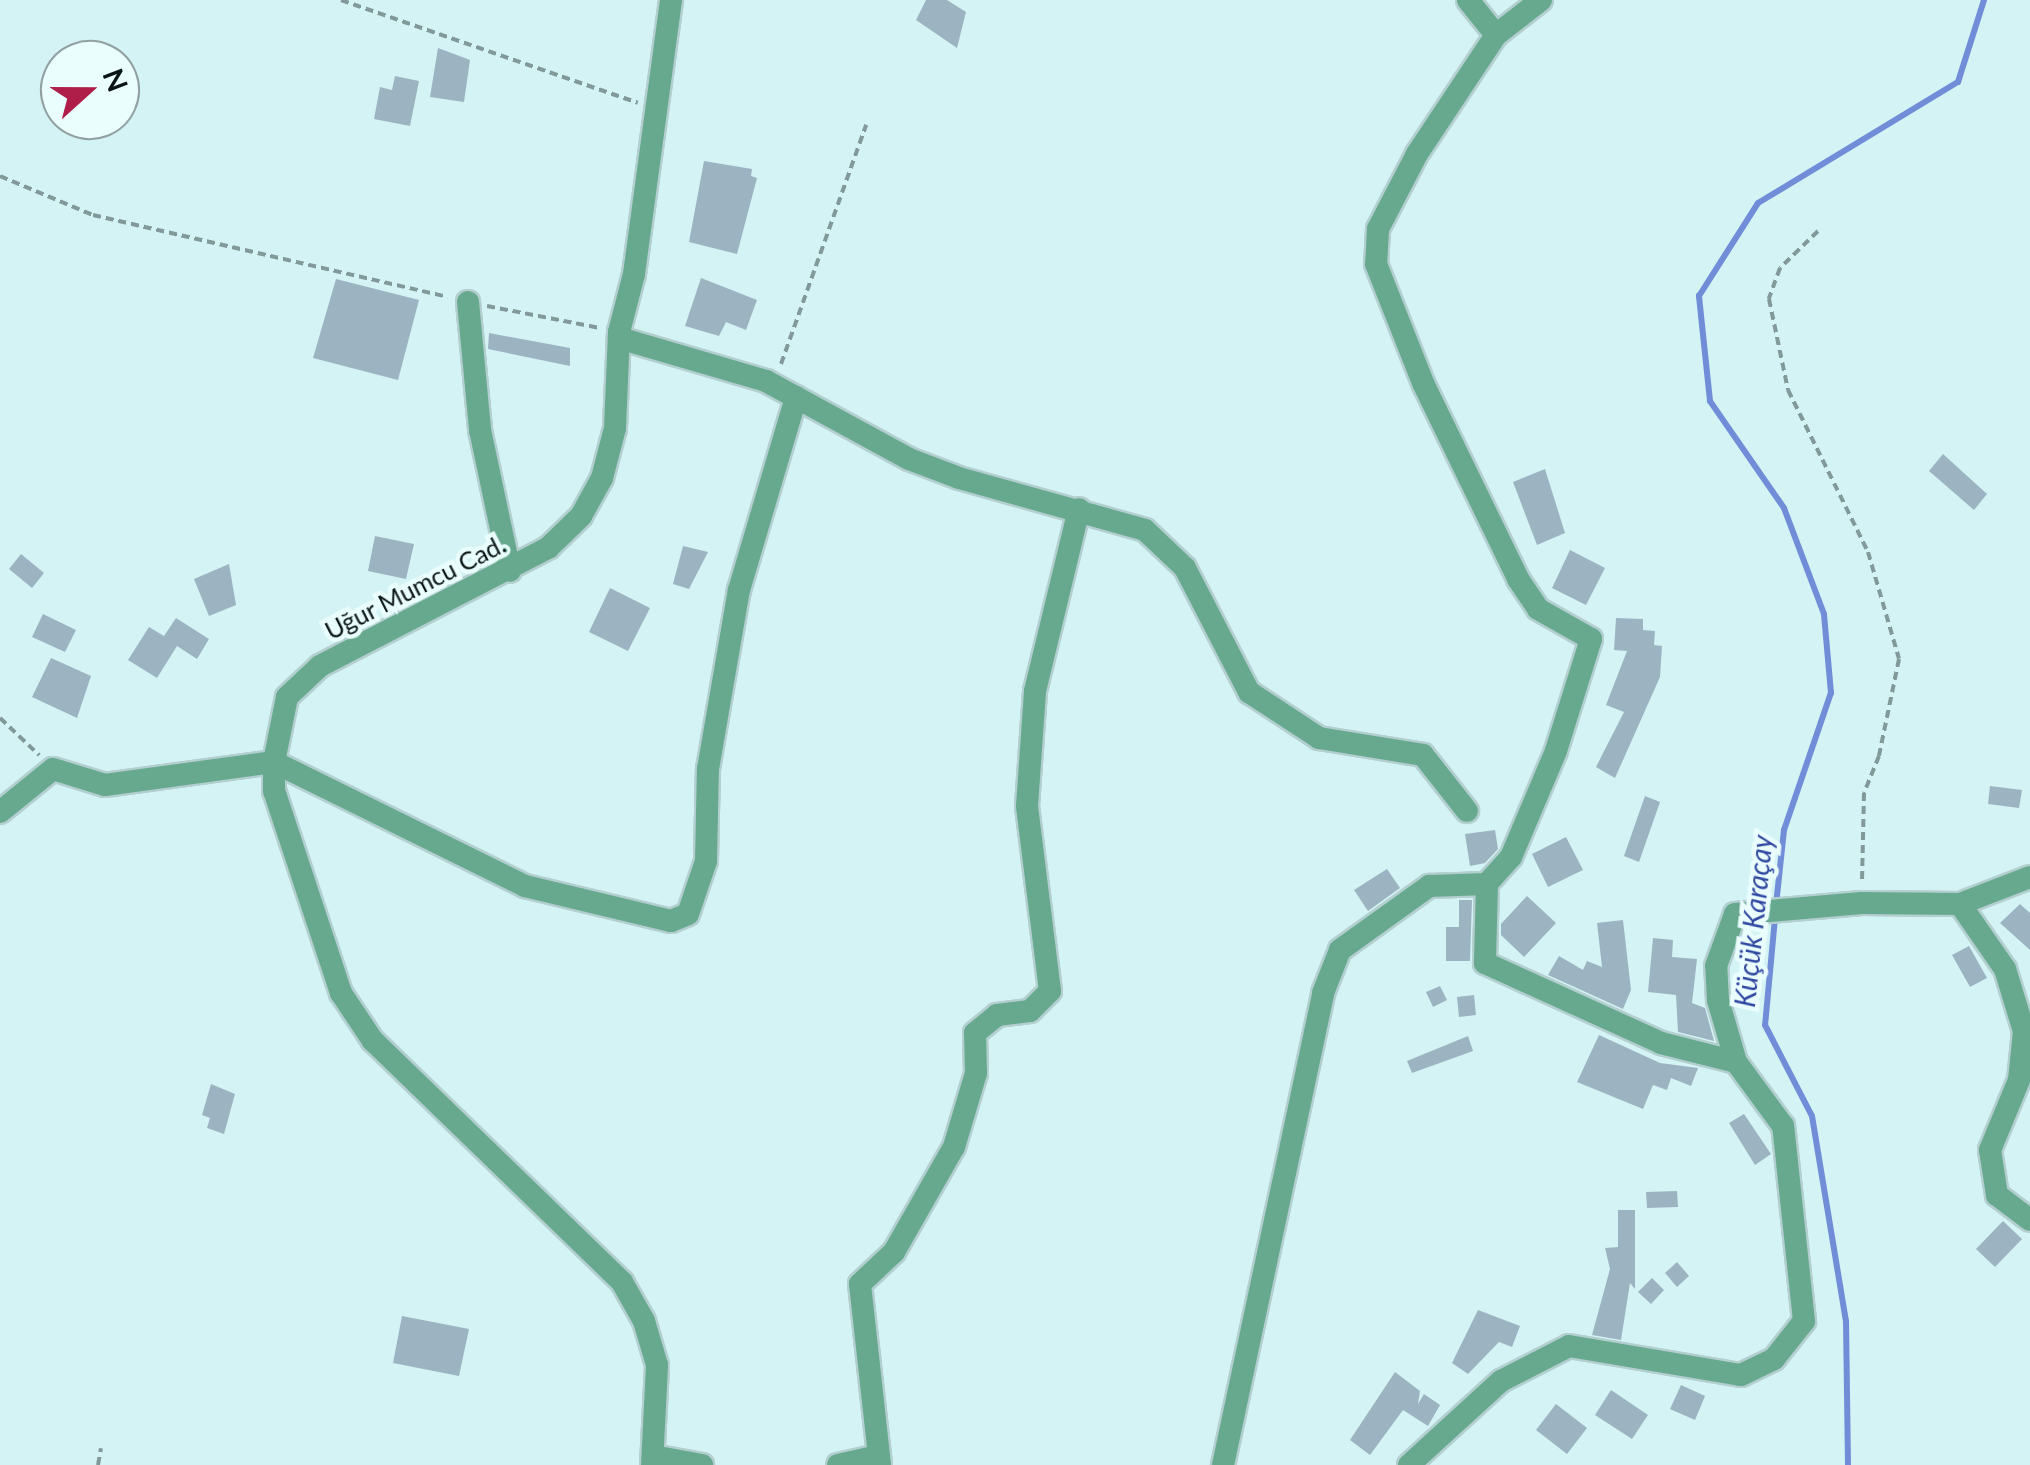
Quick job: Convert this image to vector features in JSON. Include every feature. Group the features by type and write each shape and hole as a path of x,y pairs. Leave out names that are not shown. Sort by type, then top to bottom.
{"street":[{"name":"Uğur Mumcu Cad.","path":"653,1461 657,1365 644,1321 622,1282 373,1041 341,993 274,791 274,762 288,697 320,666 548,548 581,516 602,478 614,428 619,335 672,0"},
{"path":"1468,0 1496,35"},
{"path":"1541,0 1496,35 1417,154 1378,229 1376,264 1424,385 1518,579 1538,609 1590,639 1556,751 1511,857 1487,884 1485,963 1660,1044 1736,1062"},
{"path":"468,302 480,430 510,571"},
{"path":"619,335 766,381 909,459 1146,530 1185,568 1249,692 1319,738 1423,755 1467,811"},
{"path":"0,812 53,769 105,785 274,762 525,886 672,921 688,914 706,861 708,770 739,590 796,397"},
{"path":"838,1465 879,1461 860,1284 894,1252 954,1147 976,1073 975,1033 998,1016 1030,1010 1050,991 1027,806 1035,691 1080,510"},
{"path":"1410,1465 1501,1381 1569,1346 1741,1375 1774,1359 1804,1322 1794,1193 1783,1126 1736,1062 1718,1000 1716,966 1735,914 1862,903 1960,904 2030,877"},
{"path":"1223,1465 1323,993 1340,950 1429,886 1487,884"},
{"path":"1960,904 2005,970 2024,1030 2019,1080 1990,1150 1997,1195 2030,1220"},
{"path":"653,1461 702,1465"}],"path":[{"path":"341,0 656,109"},
{"path":"764,361 782,364 866,125"},
{"path":"0,176 93,215 619,335"},
{"path":"1818,231 1780,268 1769,299 1788,390 1862,536 1898,659 1878,756 1864,793 1862,903"},
{"path":"0,718 53,769"},
{"path":"98,1465 101,1448"}],"building":[{"path":"926,0 947,0 966,12 957,48 916,20"},
{"path":"438,48 470,60 464,102 430,97"},
{"path":"395,76 419,81 410,126 374,119 380,87 392,90"},
{"path":"704,161 752,169 751,176 757,178 737,254 689,242"},
{"path":"701,278 757,300 746,330 726,322 719,336 685,326"},
{"path":"336,279 419,300 398,380 313,358"},
{"path":"489,333 570,348 570,366 488,349"},
{"path":"1943,454 1987,494 1974,510 1929,471"},
{"path":"1545,469 1565,533 1537,545 1513,482"},
{"path":"375,536 414,544 406,579 368,571"},
{"path":"683,546 708,552 689,589 673,584"},
{"path":"1570,550 1605,568 1586,605 1552,588"},
{"path":"21,554 44,573 32,588 9,569"},
{"path":"229,564 236,605 209,616 194,579"},
{"path":"610,588 650,608 628,651 589,632"},
{"path":"43,614 76,630 65,652 32,637"},
{"path":"176,618 209,639 197,659 177,646 157,678 128,660 149,627 164,636"},
{"path":"1616,618 1643,619 1643,630 1655,631 1654,645 1662,646 1660,677 1615,778 1596,767 1624,712 1606,705 1627,651 1614,650"},
{"path":"51,658 91,676 77,718 32,697"},
{"path":"1990,786 2022,790 2019,808 1988,804"},
{"path":"1645,796 1660,802 1639,862 1624,856"},
{"path":"1495,830 1498,849 1485,863 1470,866 1465,834"},
{"path":"1566,837 1583,870 1548,887 1532,854"},
{"path":"1387,869 1400,888 1368,911 1354,890"},
{"path":"1527,896 1556,923 1524,957 1501,935 1501,924"},
{"path":"1459,900 1472,900 1470,961 1446,961 1446,927 1459,927"},
{"path":"2020,904 2030,913 2030,950 2000,923"},
{"path":"1623,920 1631,990 1623,1009 1548,975 1559,956 1583,970 1587,961 1602,967 1597,923"},
{"path":"1653,938 1673,940 1672,957 1697,959 1692,1003 1705,1008 1714,1041 1678,1032 1676,995 1648,992"},
{"path":"1969,946 1987,978 1970,987 1952,955"},
{"path":"1440,986 1447,1000 1433,1007 1426,992"},
{"path":"1474,995 1476,1015 1459,1017 1457,997"},
{"path":"1599,1035 1660,1063 1698,1068 1691,1086 1671,1078 1667,1090 1653,1085 1643,1109 1577,1082"},
{"path":"1468,1036 1473,1051 1412,1073 1407,1061"},
{"path":"211,1084 235,1094 224,1134 207,1128 210,1118 202,1115"},
{"path":"1744,1114 1771,1154 1755,1165 1729,1123"},
{"path":"1677,1191 1678,1207 1647,1208 1646,1192"},
{"path":"1618,1210 1635,1210 1635,1289 1630,1283 1621,1340 1592,1335 1610,1269 1605,1248 1618,1247"},
{"path":"2003,1221 2022,1239 1995,1267 1976,1249"},
{"path":"1677,1262 1689,1276 1677,1287 1665,1273"},
{"path":"1652,1278 1664,1290 1651,1304 1638,1292"},
{"path":"1478,1310 1520,1326 1512,1347 1499,1342 1468,1374 1452,1363"},
{"path":"402,1316 469,1329 459,1376 393,1363"},
{"path":"1395,1372 1420,1391 1418,1404 1424,1394 1440,1405 1428,1426 1403,1410 1370,1455 1350,1440"},
{"path":"1681,1385 1705,1396 1695,1420 1670,1409"},
{"path":"1611,1390 1648,1415 1632,1439 1595,1415"},
{"path":"1556,1404 1587,1428 1567,1454 1536,1430"}],"waterway":[{"name":"Küçük Karaçay","path":"1776,905 1784,830 1831,693 1824,614 1784,508 1710,401 1699,296 1758,203 1958,82 1984,0"},
{"name":"Küçük Karaçay","path":"1775,918 1765,1025 1812,1116 1846,1321 1848,1465"}]}
